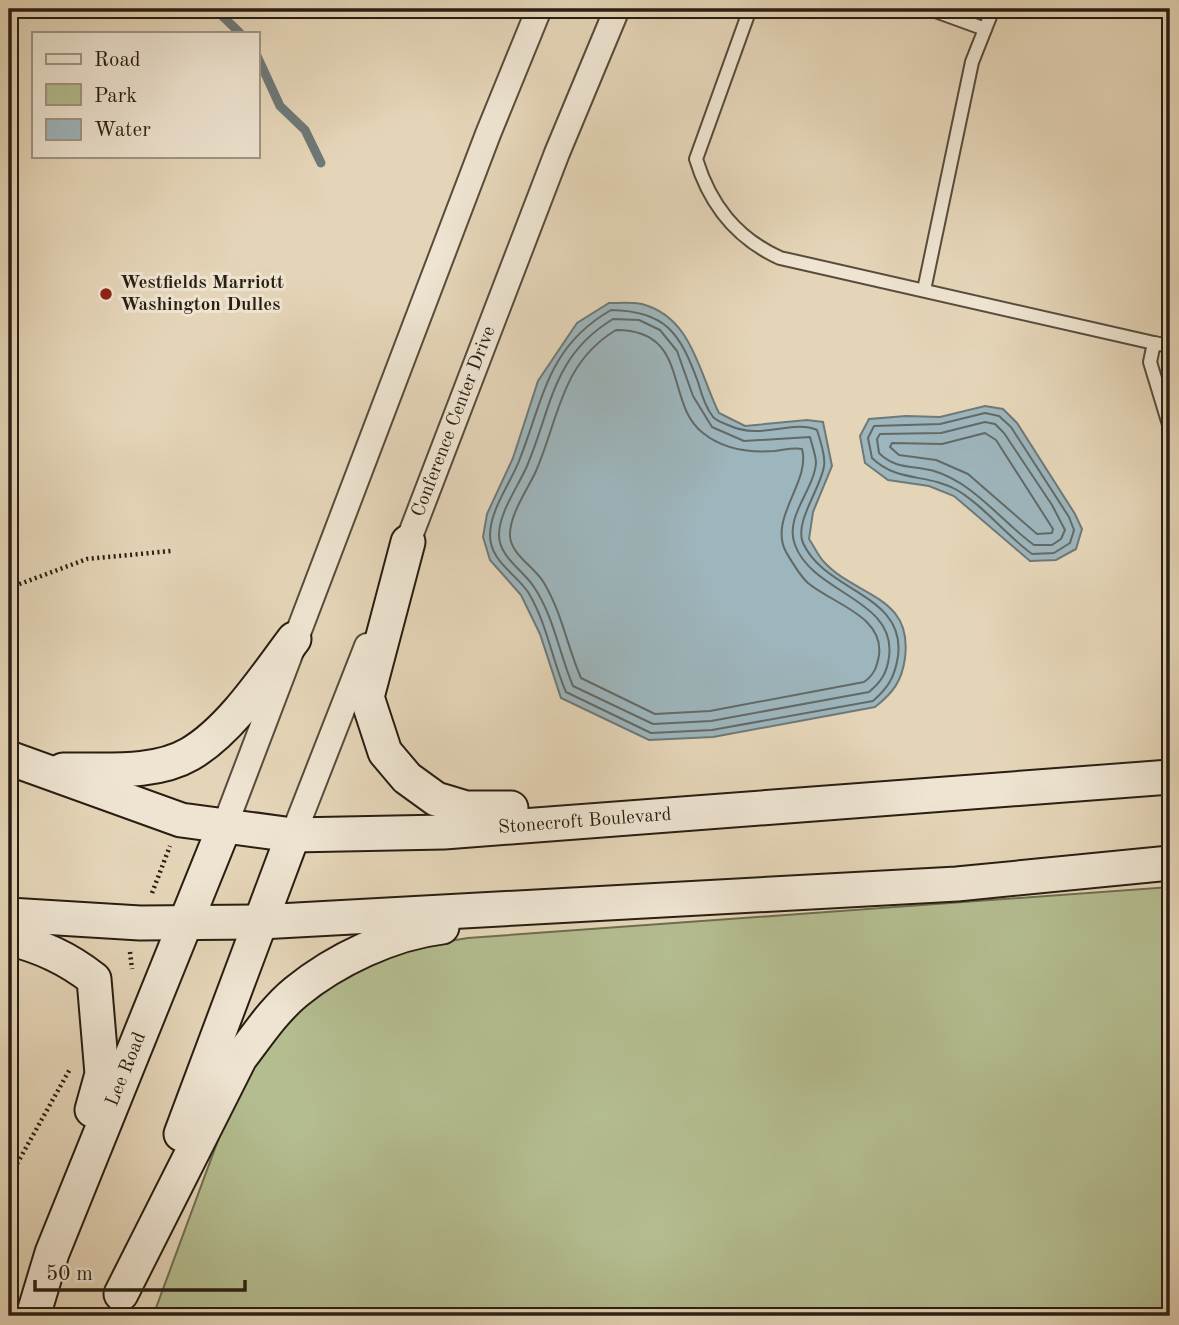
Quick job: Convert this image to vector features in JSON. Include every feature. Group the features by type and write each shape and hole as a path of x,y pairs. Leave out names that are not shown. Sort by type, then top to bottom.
{"main road":[{"path":"408,542 367,696 385,752 407,778 436,799 466,808 516,808 819,786 939,794"},
{"path":"43,771 149,767 189,754 251,696 294,639"},
{"name":"Stonecroft Boulevard","path":"9,758 181,820 293,835 444,832 1170,777"},
{"name":"Lee Road","path":"33,1316 52,1252 225,825"},
{"path":"117,1305 293,835"},
{"path":"9,915 185,924 260,922 957,884 1170,863"},
{"path":"117,1305 240,1058 295,993 330,970 376,946 421,929 660,900"},
{"path":"9,938 52,952 94,979 102,1074 52,1252"}],"street":[{"path":"225,825 294,639 539,9"},
{"name":"Conference Center Drive","path":"293,835 557,153 617,9"}],"lane":[{"path":"750,9 696,159 713,201 726,221 743,236 780,258 1170,346"},
{"path":"930,9 985,29"},
{"path":"924,290 972,62 993,9"},
{"path":"1154,343 1150,362 1170,428"}],"path":[{"path":"9,588 87,559 171,551"},
{"path":"150,898 172,841"},
{"path":"130,950 132,969"},
{"path":"9,1178 56,1090 77,1060"}],"green space":[{"path":"1170,887 1170,1316 153,1316 237,1089 278,1024 343,973 418,946 468,938"}],"water":[{"path":"609,303 642,304 659,311 672,321 692,348 719,413 745,426 807,420 823,422 832,466 813,512 809,539 822,560 837,574 891,609 900,621 905,637 904,666 899,680 887,697 875,707 713,737 649,740 561,698 540,634 521,595 490,560 483,537 487,514 513,458 538,381 577,323"},
{"path":"985,406 1003,409 1017,423 1082,529 1076,549 1056,560 1030,561 954,496 929,486 888,480 865,463 860,436 869,419 940,417"}],"waterway":[{"path":"215,9 239,32"},
{"path":"259,60 280,106 305,130 321,163"}],"place":[{"name":"Westfields Marriott Washington Dulles","path":"106,294"}]}
